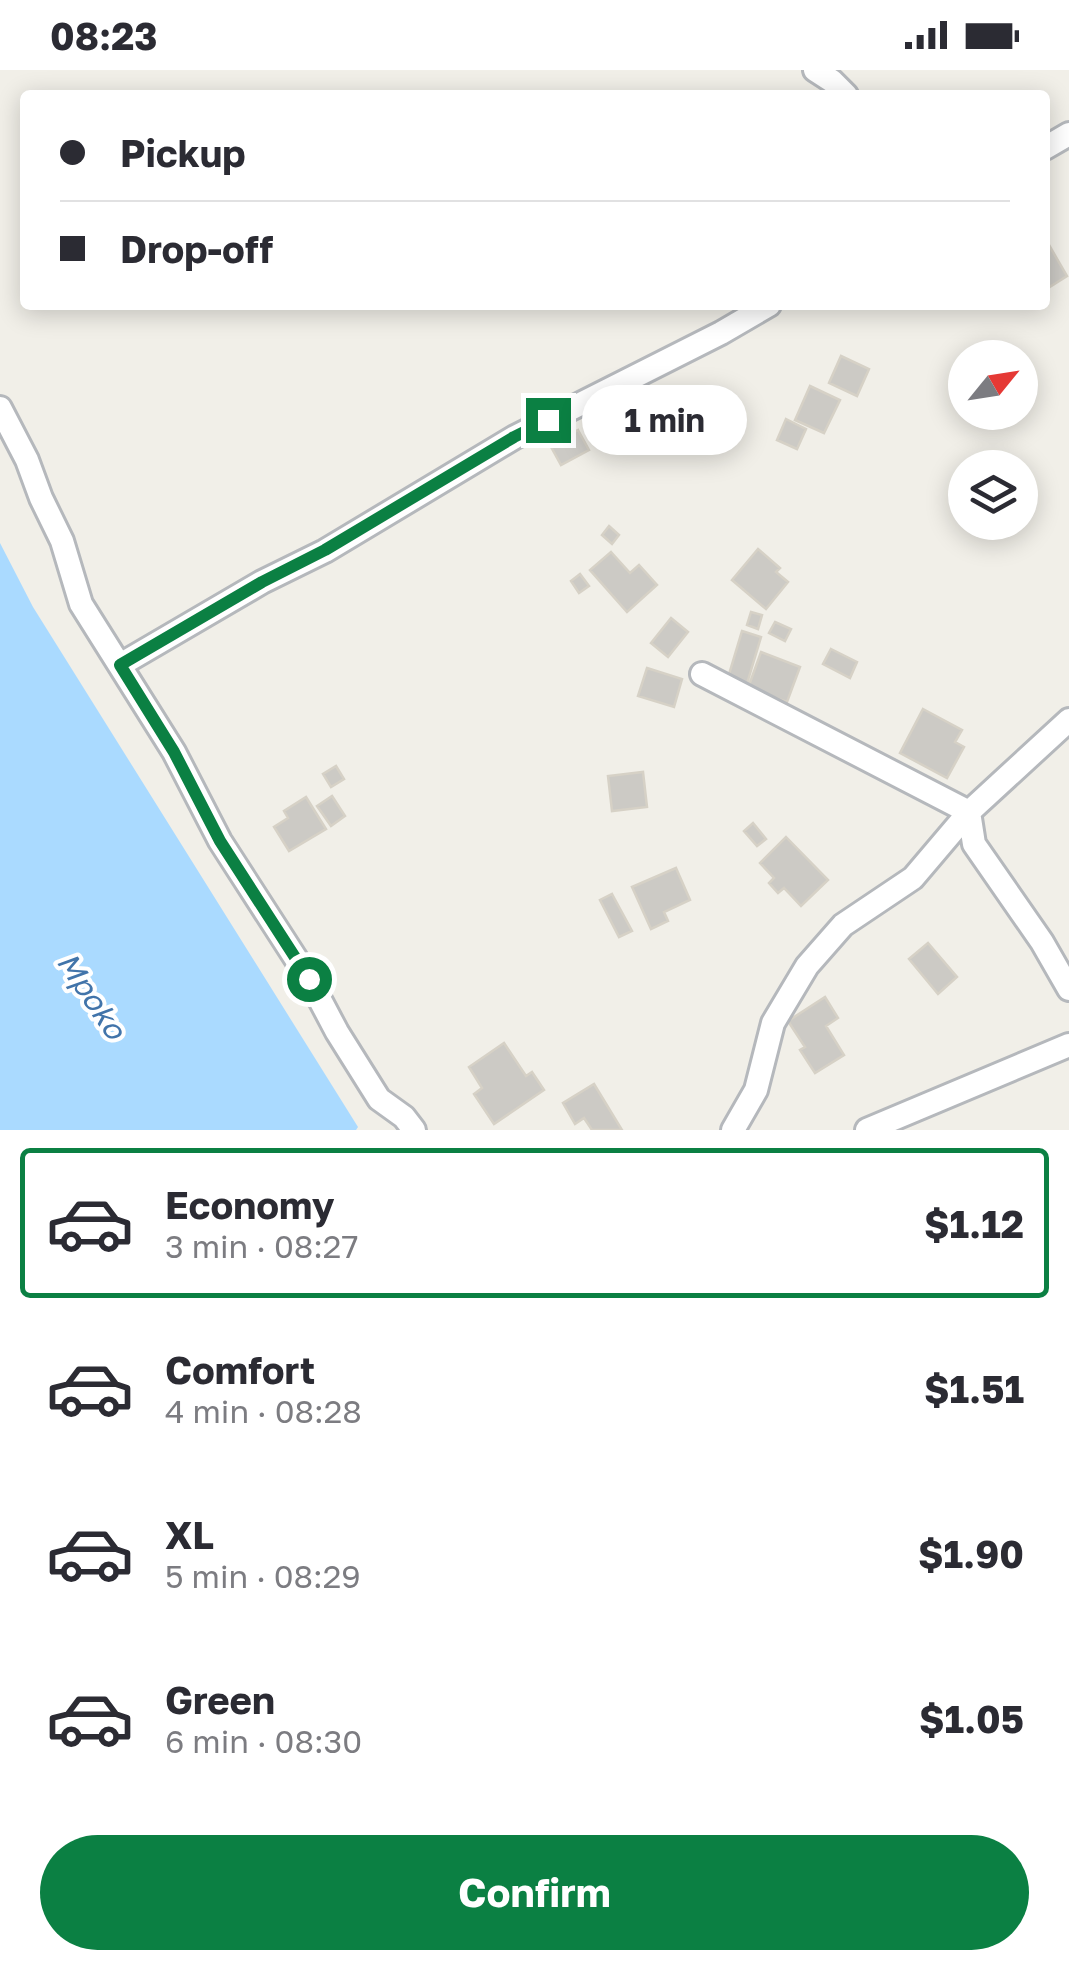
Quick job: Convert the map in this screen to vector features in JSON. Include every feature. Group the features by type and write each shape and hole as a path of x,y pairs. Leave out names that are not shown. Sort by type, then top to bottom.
{"street":[{"path":"816,70 841,90"},
{"path":"120,665 341,541 514,437 721,334 761,310"},
{"path":"0,408 62,540 82,604 174,752 220,841 309,979 379,1100 404,1117 414,1130"},
{"path":"702,674 969,812"},
{"path":"733,1130 756,1090 773,1023 807,966 843,925 913,878 969,812 1069,720"},
{"path":"969,812 974,844 1069,988"},
{"path":"867,1130 1069,1045"}],"water":[{"name":"Mpoko","path":"0,543 33,607 358,1127 356,1130 0,1130"}],"building":[{"path":"1050,247 1067,276 1050,287"},
{"path":"841,356 869,369 857,396 829,383"},
{"path":"810,386 840,400 824,433 795,420"},
{"path":"786,419 806,429 797,449 777,440"},
{"path":"578,430 589,450 561,465 550,445"},
{"path":"609,526 619,535 612,544 602,535"},
{"path":"758,549 780,568 776,572 788,582 766,609 732,580"},
{"path":"611,552 630,573 639,565 657,585 627,612 590,570"},
{"path":"580,574 589,586 579,593 571,581"},
{"path":"751,612 762,615 758,629 747,625"},
{"path":"671,618 688,632 668,657 651,643"},
{"path":"775,622 791,629 785,641 769,633"},
{"path":"742,631 761,637 746,687 727,681"},
{"path":"831,649 857,662 850,678 823,664"},
{"path":"761,652 800,667 787,702 748,688"},
{"path":"647,668 682,679 674,707 638,696"},
{"path":"923,709 962,730 955,742 964,747 947,778 900,753"},
{"path":"336,766 344,779 331,787 323,774"},
{"path":"643,772 647,807 612,811 608,776"},
{"path":"332,796 345,816 331,826 317,806"},
{"path":"306,797 326,829 289,851 274,827 288,818 284,811"},
{"path":"753,823 766,839 757,846 744,831"},
{"path":"786,837 828,880 801,906 784,888 778,893 769,883 774,878 760,863"},
{"path":"676,868 690,900 664,912 668,921 651,929 632,887"},
{"path":"612,894 632,931 619,937 600,900"},
{"path":"928,943 957,977 938,994 909,959"},
{"path":"825,997 838,1018 826,1026 844,1055 815,1073 800,1050 805,1047 788,1021"},
{"path":"504,1043 526,1076 532,1072 544,1090 494,1124 474,1094 482,1088 469,1067"},
{"path":"594,1084 622,1130 592,1130 584,1118 575,1124 563,1103"}],"route":[{"path":"309,979 220,841 174,752 120,665 548,420"}]}
